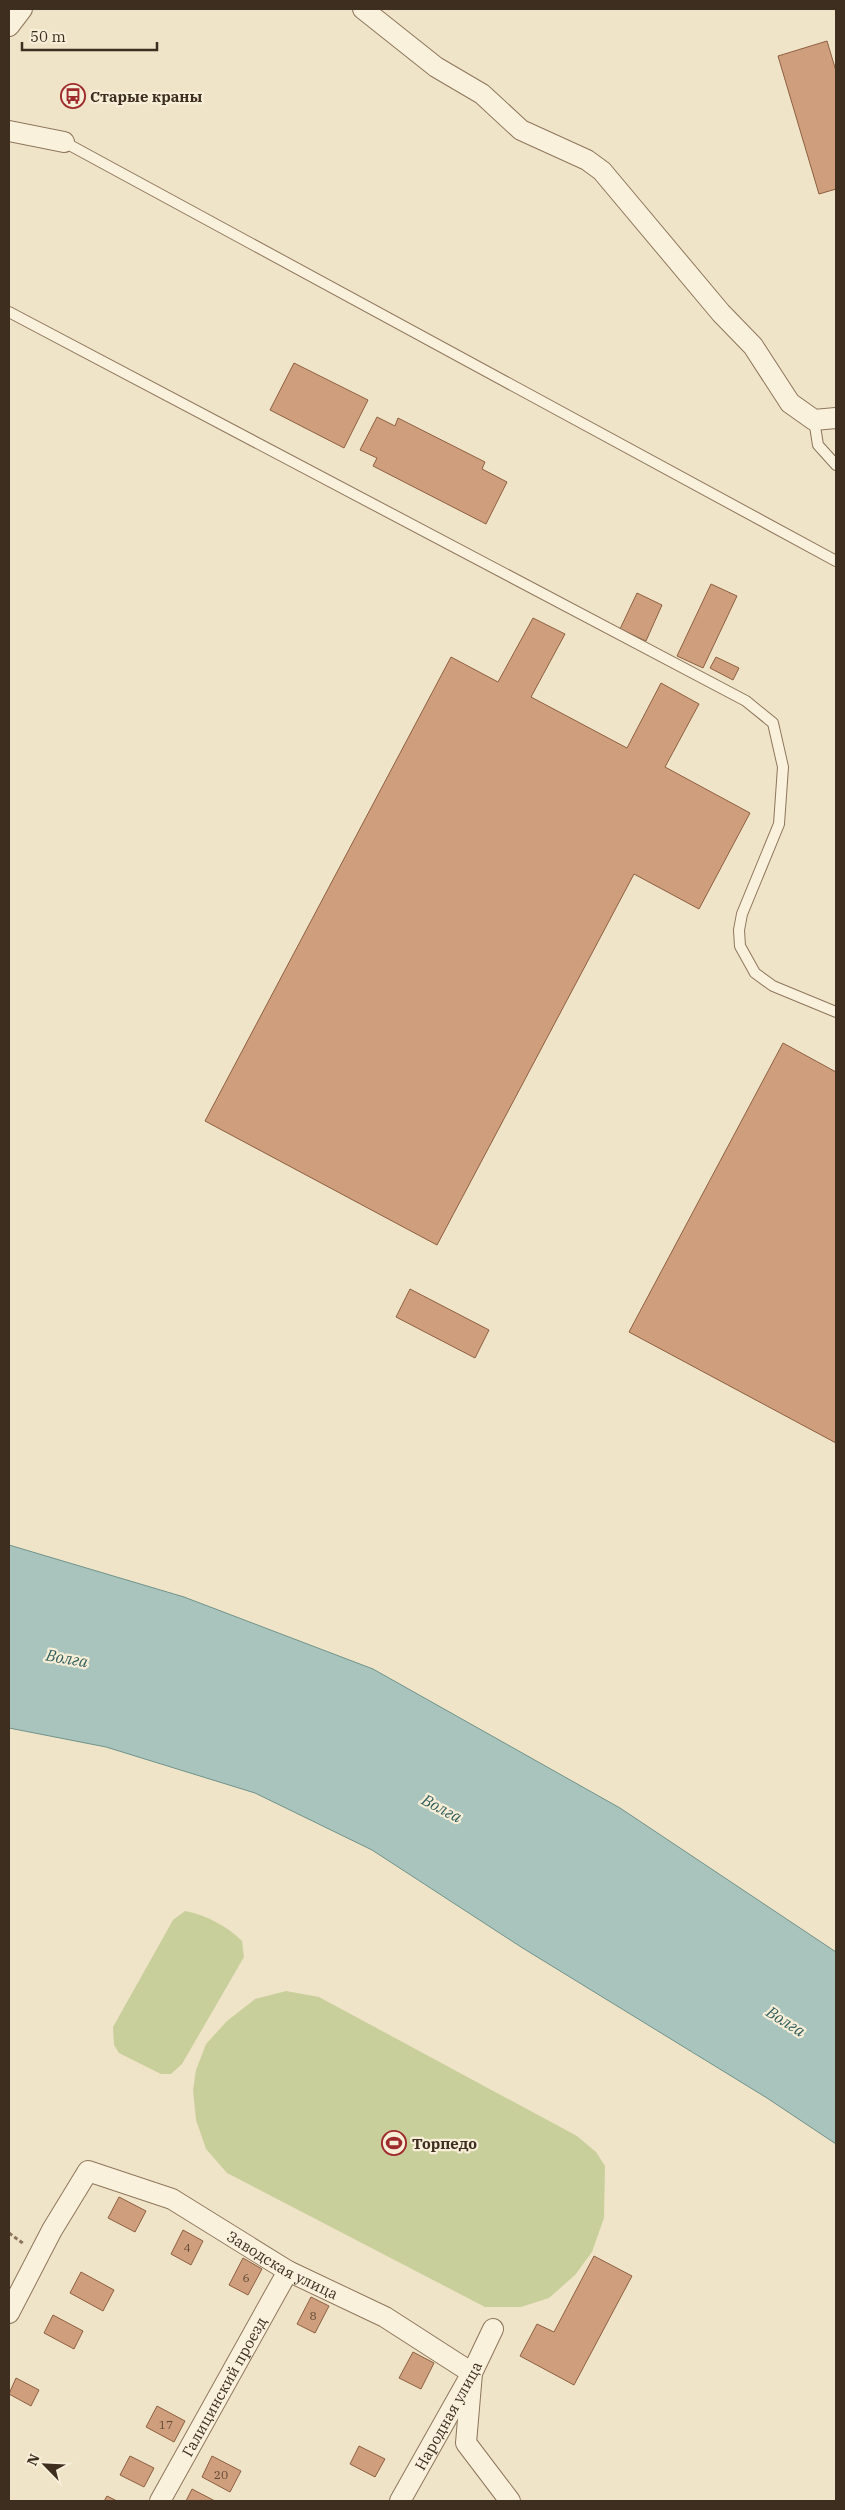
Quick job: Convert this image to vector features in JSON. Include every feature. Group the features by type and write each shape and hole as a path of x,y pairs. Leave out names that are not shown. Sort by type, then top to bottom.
{"street":[{"path":"9,26 22,9"},
{"path":"363,9 436,67 482,94 521,130 587,160 602,171 721,313 753,346 790,403 814,420 836,418"},
{"path":"9,131 64,142"},
{"name":"Заводская улица","path":"9,2313 52,2230 88,2171 172,2199 288,2271 384,2317 472,2373"},
{"name":"Галицинский проезд","path":"160,2501 288,2271"},
{"name":"Народная улица","path":"400,2501 472,2373 493,2329"},
{"path":"472,2373 466,2443 510,2501"}],"lane":[{"path":"64,142 836,561"},
{"path":"9,312 746,701 773,723 783,767 779,824 742,914 739,930 740,946 755,973 773,986 836,1012"},
{"path":"814,420 818,445 836,465"}],"green space":[{"path":"185,1911 208,1918 230,1931 242,1941 244,1957 182,2064 171,2074 161,2074 119,2053 114,2045 113,2027 173,1920"},
{"name":"Торпедо","path":"286,1991 319,1997 577,2136 596,2152 605,2166 604,2218 592,2252 575,2275 549,2298 521,2307 485,2307 227,2173 206,2149 196,2120 193,2090 196,2070 206,2044 227,2021 255,1999"}],"water":[{"name":"Волга","path":"9,1545 184,1597 373,1669 620,1808 836,1952 836,2144 767,2098 521,1947 372,1850 255,1793 106,1747 9,1728"}],"building":[{"path":"827,41 836,71 836,189 819,194 778,56"},
{"path":"294,363 368,400 344,448 270,410"},
{"path":"377,417 395,426 398,418 485,462 482,469 507,482 486,524 373,466 377,458 360,450"},
{"path":"711,584 737,596 703,668 677,656"},
{"path":"637,593 662,605 646,641 620,629"},
{"path":"533,618 565,634 531,697 627,748 661,683 699,704 665,767 750,813 699,909 634,874 437,1245 205,1121 451,657 498,682"},
{"path":"716,657 739,668 733,680 710,668"},
{"path":"783,1043 836,1072 836,1443 629,1332"},
{"path":"410,1289 489,1330 475,1358 396,1317"},
{"path":"119,2197 146,2211 135,2232 108,2218"},
{"path":"183,2230 203,2241 191,2265 171,2254"},
{"path":"594,2256 632,2276 574,2385 520,2356 537,2324 554,2332"},
{"path":"243,2258 262,2269 248,2295 229,2285"},
{"path":"81,2272 114,2290 103,2311 70,2293"},
{"path":"311,2297 329,2306 315,2333 297,2324"},
{"path":"53,2315 83,2331 74,2349 44,2333"},
{"path":"413,2352 434,2363 421,2389 399,2378"},
{"path":"16,2378 39,2390 31,2406 9,2394"},
{"path":"157,2406 185,2421 174,2442 146,2427"},
{"path":"359,2446 385,2459 375,2477 350,2464"},
{"path":"130,2456 154,2468 144,2487 120,2475"},
{"path":"212,2456 241,2471 230,2492 202,2477"},
{"path":"192,2489 215,2501 186,2501"},
{"path":"107,2496 117,2501 104,2501"}],"place":[{"name":"Старые краны","path":"73,96"},
{"name":"Торпедо","path":"394,2143"}]}
